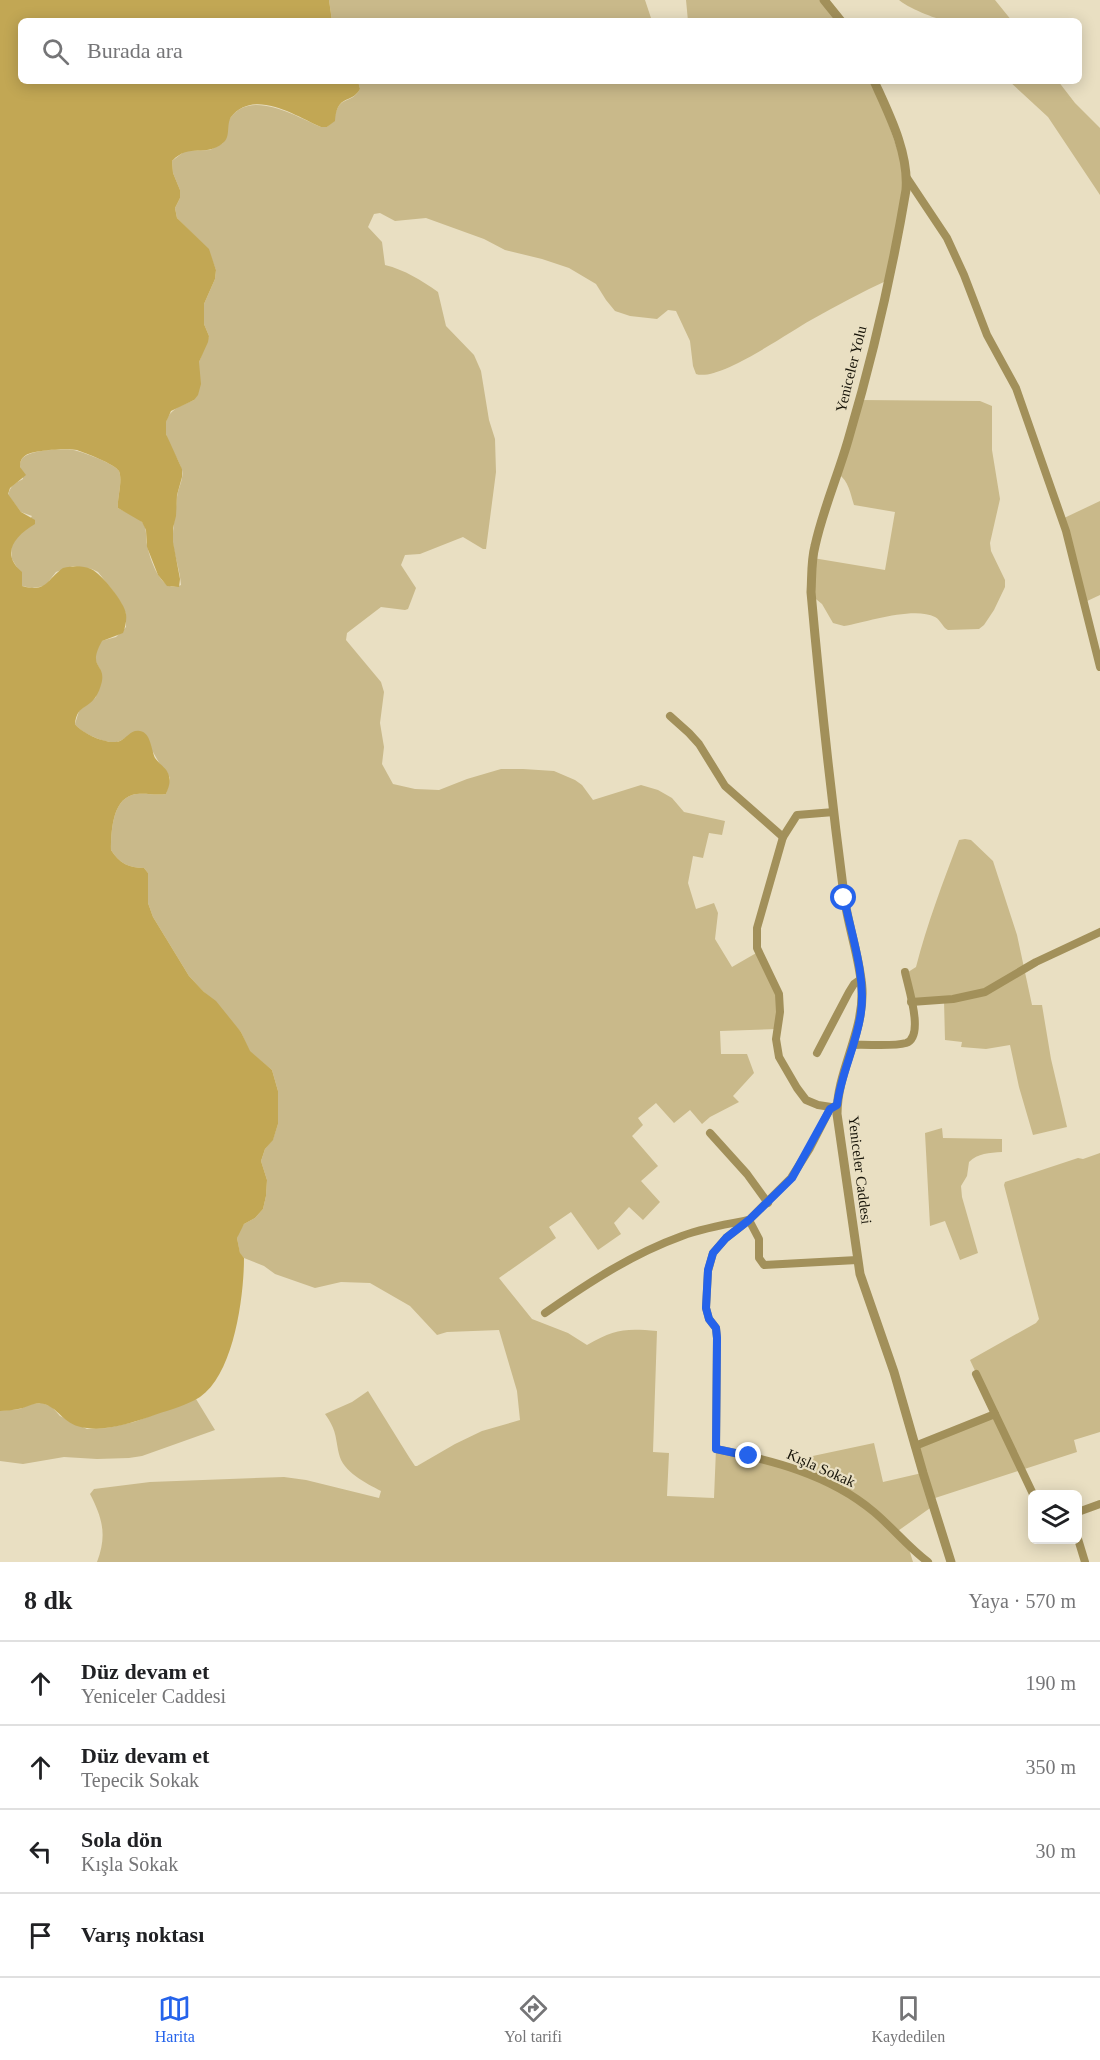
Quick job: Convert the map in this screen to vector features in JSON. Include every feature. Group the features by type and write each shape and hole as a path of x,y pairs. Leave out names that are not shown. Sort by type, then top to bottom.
{"street":[{"path":"824,0 839,18"},
{"name":"Yeniceler Yolu","path":"819,666 811,592 814,548 850,436 866,374 903,208 907,178 905,161 893,125 875,84"},
{"path":"907,178 947,238 987,335 1016,388 1075,562 1100,667"},
{"name":"Yeniceler Caddesi","path":"819,666 828,771 844,898 861,979 861,1011 834,1106 857,1260 868,1300 894,1372 951,1562"},
{"path":"670,716 699,744 725,786 783,837"},
{"path":"545,1313 600,1276 656,1247 683,1235 749,1220 792,1178 801,1164 834,1106 818,1105 806,1100 779,1057 776,1039 780,1011 779,994 757,948 757,928 783,837 797,815 834,812"},
{"path":"911,1002 953,999 985,992 1036,962 1100,932"},
{"path":"853,1045 903,1044 912,1040 916,1033 916,1025 905,972"},
{"path":"817,1053 849,992 861,979"},
{"path":"710,1133 747,1174 768,1203"},
{"path":"749,1220 759,1239 759,1258 764,1265 857,1260"},
{"name":"Kışla Sokak","path":"749,1220 718,1245 710,1260 708,1270 706,1308 709,1319 716,1328 717,1338 716,1449 781,1464 834,1486 873,1512 928,1562"},
{"path":"976,1374 1031,1490"},
{"path":"915,1446 995,1414"},
{"path":"1082,1510 1100,1504"},
{"path":"1079,1544 1085,1562"}],"shaded area":[{"path":"0,0 329,0 332,18 18,18 18,84 359,84 360,89 353,97 338,106 335,121 327,127 321,127 275,107 251,105 240,109 231,117 227,138 223,143 210,149 185,152 172,161 173,173 180,190 180,198 175,208 177,218 209,249 216,270 215,279 204,304 204,324 209,336 199,362 201,384 198,395 194,400 171,411 166,422 166,434 182,469 173,528 173,542 180,579 179,587 167,586 158,575 147,547 146,530 142,522 118,508 120,475 112,465 77,450 30,453 23,457 20,463 26,475 10,488 8,494 21,512 35,520 35,524 16,539 11,552 15,565 22,572 22,586 41,587 63,568 84,567 101,576 125,609 126,619 123,633 102,641 96,656 102,675 97,695 80,711 75,724 89,735 109,742 120,741 134,731 144,732 149,738 155,758 168,773 170,781 166,794 140,794 125,798 114,818 111,850 125,864 144,868 148,873 148,903 153,917 189,976 216,1001 241,1032 250,1051 272,1070 278,1091 278,1124 273,1140 265,1149 261,1161 267,1180 263,1209 255,1218 244,1224 237,1238 240,1253 244,1258 239,1313 229,1353 212,1386 200,1397 175,1408 134,1422 102,1428 79,1427 67,1421 50,1406 41,1403 0,1411"},
{"path":"329,0 645,0 651,18 332,18"},
{"path":"686,0 824,0 839,18 688,18"},
{"path":"899,0 995,0 1010,18 935,18"},
{"path":"359,84 875,84 907,178 888,280 820,315 721,371 696,374 690,341 676,311 668,310 657,319 630,316 615,311 596,284 569,268 505,250 484,239 426,218 395,221 380,213 374,214 368,227 382,242 385,265 413,276 438,292 446,326 474,355 481,371 489,420 495,439 496,472 486,549 463,537 420,554 405,555 401,565 416,588 408,609 381,607 347,633 346,640 381,682 384,692 380,723 384,747 382,764 393,784 415,789 439,790 501,769 554,771 582,785 593,800 641,785 658,790 672,798 684,812 725,821 722,835 709,833 703,858 693,856 688,883 696,909 714,903 718,913 715,939 732,967 758,952 778,989 777,1029 720,1031 721,1054 747,1054 754,1073 733,1096 739,1102 710,1117 702,1124 690,1110 674,1123 656,1103 638,1118 643,1125 632,1136 658,1166 641,1181 660,1202 643,1220 629,1207 614,1223 621,1234 598,1250 571,1212 549,1227 556,1238 499,1278 532,1319 568,1333 587,1345 620,1331 657,1331 653,1452 669,1453 667,1496 714,1498 716,1449 803,1472 808,1457 874,1443 883,1482 922,1473 915,1446 995,1414 970,1360 1036,1323 1039,1319 1005,1182 1100,1153 1100,1432 1074,1440 1077,1452 932,1499 933,1506 895,1533 908,1546 913,1562 97,1562 103,1536 101,1520 90,1494 94,1489 150,1482 284,1477 306,1480 379,1498 381,1491 350,1472 341,1460 334,1429 325,1414 352,1402 368,1391 415,1466 482,1431 520,1420 517,1391 499,1330 447,1332 437,1335 410,1306 370,1283 341,1282 315,1288 275,1274 240,1254 238,1233 244,1224 255,1218 263,1209 266,1196 267,1180 261,1161 278,1124 278,1091 272,1070 249,1051 241,1032 189,976 153,917 148,903 148,873 144,868 125,864 111,850 114,818 120,804 132,795 166,794 170,778 167,772 153,752 125,738 113,742 96,738 75,724 79,711 96,697 100,669 95,658 101,641 116,637 126,627 126,614 113,591 98,572 92,569 73,566 56,572 45,586 32,588 22,586 22,576 12,559 11,546 32,516 21,512 8,495 10,489 23,479 21,461 29,454 36,452 73,450 90,455 119,471 118,508 144,524 151,559 162,580 174,587 181,585 173,538 182,470 165,428 173,411 194,400 199,362 209,336 204,324 204,304 215,279 216,270 208,249 177,218 175,208 180,198 180,190 173,173 172,161 185,151 210,150 223,143 229,120 238,110 248,106 274,107 321,127 327,127 334,121 338,107 360,89"},
{"path":"1012,84 1060,84 1075,103 1100,128 1100,195 1048,117"},
{"path":"860,400 980,401 992,406 992,450 1000,499 990,543 991,551 1005,580 1005,587 994,610 979,629 948,630 935,617 915,613 844,626 833,623 822,604 811,595 813,558 885,570 895,512 854,505 847,484 838,474"},
{"path":"1100,501 1100,595 1085,602 1062,519"},
{"path":"959,840 971,840 993,861 1017,935 1032,1005 1042,1005 1051,1059 1067,1127 1033,1135 1010,1045 986,1049 961,1047 962,1042 945,1040 944,1000 911,1002 905,974 916,967 941,887"},
{"path":"942,1128 943,1138 1002,1139 1002,1152 980,1155 969,1162 967,1176 961,1186 962,1197 978,1253 960,1260 945,1221 930,1226 925,1133"},
{"path":"196,1399 215,1430 142,1456 97,1459 64,1457 23,1464 0,1461 0,1411 42,1403 52,1407 60,1416 87,1429 107,1428 134,1422"}],"route":[{"path":"749,1456 716,1449 717,1333 707,1315 706,1308 706,1286 710,1260 718,1245 749,1220 792,1178 831,1107 837,1105 842,1078 859,1022 862,1000 861,979 844,898"}]}
